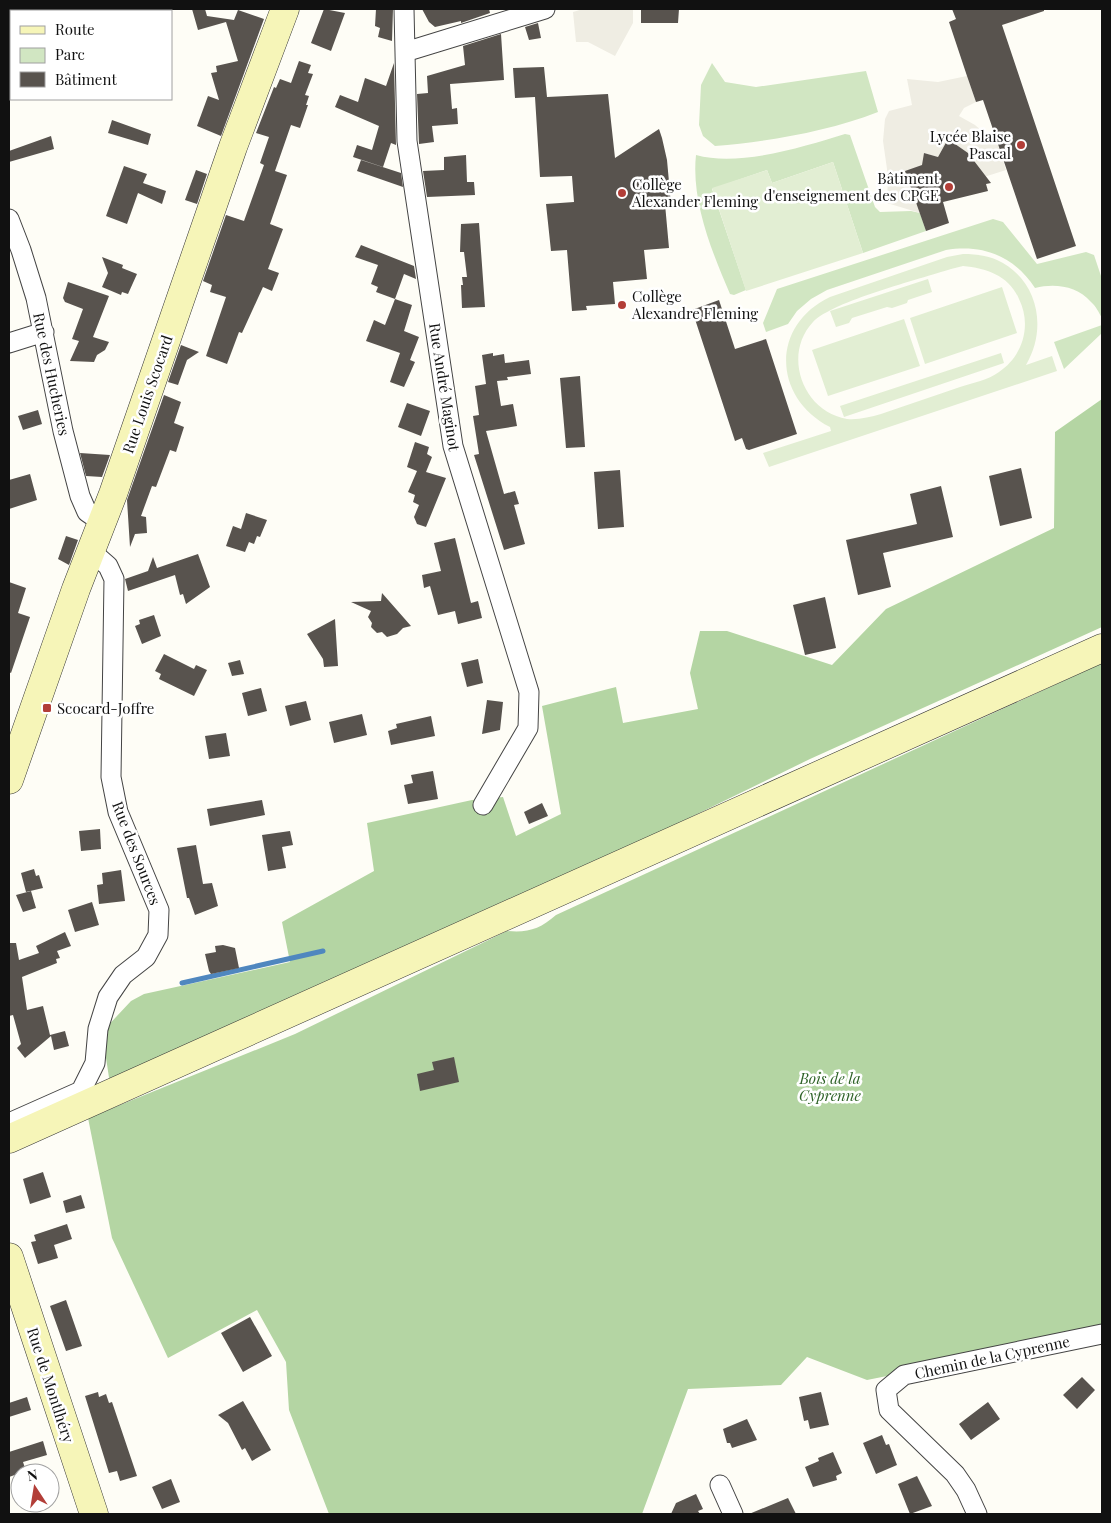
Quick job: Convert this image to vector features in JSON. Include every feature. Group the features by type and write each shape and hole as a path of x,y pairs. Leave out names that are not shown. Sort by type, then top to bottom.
{"main road":[{"name":"Rue Louis Scocard","path":"9,780 76,589 92,552 233,147 285,9"},
{"path":"9,1139 1102,648"},
{"name":"Rue de Montlhéry","path":"9,1256 94,1514"}],"street":[{"name":"Rue André Maginot","path":"404,9 407,141 453,446 528,692 528,728 484,805"},
{"path":"405,52 545,9"},
{"name":"Rue des Hucheries","path":"9,220 21,250 44,332 61,422 80,496 87,512 102,523"},
{"path":"9,343 44,332"},
{"name":"Rue des Sources","path":"9,1123 81,1091 95,1063 98,1029 108,997 123,975 146,957 158,935 159,910 118,812 111,778 114,579 108,566 92,552"},
{"name":"Chemin de la Cyprenne","path":"977,1514 966,1490 955,1474 889,1410 886,1390 904,1375 1102,1334"},
{"path":"720,1485 733,1514"}],"green space":[{"path":"712,63 725,82 756,87 866,71 878,112 798,135 715,146 703,136 699,125 701,85"},
{"path":"845,134 850,135 875,207 880,212 911,211 920,213 926,231 863,253 833,162 772,183 767,170 712,189 746,290 734,295 730,294 704,226 697,190 696,155 732,159 751,157 791,150"},
{"path":"833,162 863,253 746,291 712,188 767,170 772,183"},
{"path":"993,219 1003,222 1037,264 1086,252 1094,255 1102,279 1102,318 1093,304 1079,292 1058,286 1035,288 1027,277 1007,260 985,251 960,249 946,250 827,290 811,299 797,311 788,324 766,332 763,323 777,289"},
{"path":"963,254 989,257 1011,268 1022,279 1030,292 1035,306 1037,321 1037,336 1033,351 1026,365 1052,356 1057,371 769,467 763,453 831,431 830,427 811,414 797,398 789,380 786,361 789,343 797,325 811,309 830,297 947,257","holes":["963,266 989,271 1003,279 1015,291 1019,299 1023,309 1025,329 1019,349 1007,365 999,372 980,381 881,414 860,419 847,419 832,414 819,406 809,394 802,380 799,365 799,350 804,335 813,322 823,314 839,306 878,291"]},
{"path":"928,279 932,292 892,308 887,307 852,318 849,323 836,327 830,311"},
{"path":"1002,287 1017,333 925,364 910,318"},
{"path":"904,319 920,366 828,396 812,350"},
{"path":"1102,325 1102,333 1064,369 1054,342"},
{"path":"1001,353 1004,363 844,417 840,406"},
{"path":"1102,399 1102,627 810,759 535,893 110,1084 102,1032 131,1001 144,994 290,962 282,922 374,871 367,823 472,800 503,797 516,836 561,814 542,706 616,687 623,723 698,709 690,673 700,631 727,631 832,665 886,609 1054,528 1055,432"},
{"name":"Bois de la Cyprenne","path":"1102,663 1102,1333 867,1380 807,1357 781,1385 688,1389 642,1514 329,1514 289,1410 286,1362 257,1310 168,1358 112,1238 88,1118 295,1034 507,931 528,931 539,927 556,915"}],"shaded area":[{"path":"583,9 633,9 633,23 615,56 588,42 576,42 573,12"},
{"path":"967,76 976,102 964,108 959,116 975,125 988,136 994,133 1006,170 984,177 968,153 948,139 938,157 924,153 920,213 887,203 888,176 883,141 885,119 889,111 912,105 907,79 938,82"}],"building":[{"path":"192,9 205,9 207,16 234,20 238,10 264,19 221,136 197,126 208,96 219,100 211,73 217,72 216,66 238,61 226,22 198,30"},
{"path":"324,9 345,13 331,51 311,43"},
{"path":"376,9 393,9 392,41 378,37 380,28 375,26"},
{"path":"422,9 489,9 490,13 461,23 461,21 435,27 429,22"},
{"path":"641,9 679,9 678,23 641,23"},
{"name":"Lycée Blaise Pascal","path":"952,9 1044,9 1044,11 1002,25 1076,246 1037,259 983,100 976,102 967,76 949,22 956,19"},
{"path":"538,23 541,38 529,40 525,27"},
{"path":"501,34 504,80 450,84 452,109 457,108 458,124 432,126 434,142 419,144 417,94 428,93 427,76 465,65 463,46"},
{"path":"299,61 311,65 308,73 313,74 305,95 309,96 306,105 308,105 300,128 291,125 275,171 287,175 270,224 283,229 268,269 279,273 272,291 263,287 242,333 239,332 227,364 206,356 226,297 210,292 212,285 203,281 226,215 244,221 264,165 260,163 269,137 256,133 274,87 276,88 280,79 291,83"},
{"path":"394,63 396,145 391,143 383,167 353,157 357,145 372,150 379,126 335,107 340,95 358,102 365,78 386,86"},
{"name":"Collège Alexander Fleming","path":"544,67 547,97 608,94 615,158 659,129 662,138 667,160 671,204 665,204 669,248 644,250 647,279 613,282 615,304 586,306 587,310 572,311 567,250 551,251 546,204 574,202 572,176 540,177 535,97 515,98 513,68"},
{"path":"112,120 151,134 148,145 108,133"},
{"path":"51,136 54,149 9,162 9,151"},
{"name":"Bâtiment d'enseignement des CPGE","path":"948,139 968,153 991,183 986,184 988,191 943,202 949,223 926,231 905,171 922,165 924,153 938,157"},
{"path":"466,155 467,182 474,182 475,195 427,197 423,171 444,170 444,157"},
{"path":"361,160 401,173 403,187 357,171"},
{"path":"124,166 147,174 143,183 166,191 162,204 138,193 127,224 106,216"},
{"path":"196,170 207,174 197,204 185,200"},
{"path":"479,223 485,307 462,308 462,277 467,277 464,252 460,252 461,224"},
{"path":"361,245 414,266 416,279 404,274 395,299 376,292 378,287 371,284 378,265 355,257"},
{"path":"102,257 123,265 122,268 137,274 128,294 122,292 121,295 102,287 108,273"},
{"path":"68,282 109,296 93,337 109,342 105,350 97,355 94,362 70,361 79,341 72,339 83,309 65,302 63,298"},
{"path":"395,299 412,305 404,331 419,337 410,360 415,362 404,387 390,382 400,353 366,341 374,320 385,325"},
{"path":"719,300 735,349 766,339 797,434 749,450 746,449 742,438 735,441 692,310"},
{"path":"181,345 199,352 187,360 178,385 168,382"},
{"path":"493,353 493,356 504,354 505,363 529,360 531,374 507,377 508,380 497,381 501,406 513,404 517,426 486,431 504,494 515,491 519,504 514,505 525,544 504,550 474,455 479,454 473,416 479,415 475,386 486,384 482,355"},
{"path":"580,376 585,447 566,448 560,378"},
{"path":"164,395 181,402 174,423 184,427 176,452 170,450 156,487 152,486 141,516 146,517 147,533 135,534 130,547 127,500"},
{"path":"407,403 430,411 421,436 398,427"},
{"path":"38,410 42,424 23,430 18,416"},
{"path":"415,442 429,447 427,454 432,457 426,472 446,478 426,527 417,524 414,517 419,505 413,502 415,495 408,492 417,471 407,467"},
{"path":"80,453 110,455 102,477 86,476"},
{"path":"1021,468 1032,518 1000,526 989,476"},
{"path":"620,470 624,527 598,529 594,472"},
{"path":"30,474 37,500 9,509 9,480"},
{"path":"941,486 953,537 883,553 891,587 858,595 846,540 917,524 910,494"},
{"path":"246,513 267,520 260,537 257,536 254,544 249,542 245,552 226,546 233,526 241,529"},
{"path":"66,536 78,540 69,565 58,559"},
{"path":"455,538 471,603 478,601 482,618 458,624 455,611 438,615 430,586 424,588 422,575 441,571 434,543"},
{"path":"198,554 210,587 186,604 183,594 180,595 175,575 128,591 125,579 148,571 153,557 157,568"},
{"path":"9,582 26,588 18,613 30,617 11,673 9,672"},
{"path":"382,593 411,626 403,628 397,634 387,637 382,632 377,633 371,627 372,623 368,617 371,611 351,602 381,601"},
{"path":"825,597 836,648 805,655 793,605"},
{"path":"154,615 161,636 142,644 135,626 140,624 139,620"},
{"path":"335,619 338,666 324,667 323,659 307,634"},
{"path":"164,654 194,669 196,665 207,670 194,696 159,679 161,674 155,671"},
{"path":"478,659 483,683 467,687 461,663"},
{"path":"240,660 244,674 232,676 228,663"},
{"path":"261,688 267,711 248,716 242,693"},
{"path":"487,700 503,702 500,730 482,734"},
{"path":"306,701 311,720 290,726 285,706"},
{"path":"362,714 367,735 334,743 329,722"},
{"path":"431,716 435,736 391,745 388,731 397,728 396,724"},
{"path":"226,733 230,756 209,759 205,736"},
{"path":"433,771 438,799 408,804 404,785 413,783 411,775"},
{"path":"262,800 265,815 210,826 207,809"},
{"path":"542,803 548,816 529,824 524,812"},
{"path":"100,829 101,849 81,851 79,831"},
{"path":"290,831 293,845 282,847 286,868 268,871 262,835"},
{"path":"196,845 203,884 212,883 218,906 195,915 189,898 187,898 177,848"},
{"path":"34,869 36,876 39,875 43,888 26,892 21,873"},
{"path":"121,870 125,901 99,904 97,885 103,884 102,873"},
{"path":"31,891 36,908 23,912 16,895"},
{"path":"92,902 99,925 75,932 68,910"},
{"path":"65,932 71,946 57,951 60,958 56,959 57,963 22,977 27,1010 43,1006 50,1035 65,1031 69,1046 54,1050 51,1036 25,1058 17,1048 21,1044 13,1015 9,1016 9,943 16,943 19,960 39,953 36,946"},
{"path":"223,945 235,948 239,968 211,974 205,954 216,952 215,946"},
{"path":"454,1057 459,1082 420,1091 417,1074 434,1070 432,1062"},
{"path":"43,1172 51,1197 30,1204 23,1179"},
{"path":"81,1195 85,1208 66,1213 63,1201"},
{"path":"67,1224 72,1239 54,1245 58,1258 38,1264 31,1242 36,1241 34,1235"},
{"path":"66,1300 82,1346 66,1351 50,1306"},
{"path":"250,1317 272,1356 243,1372 221,1333"},
{"path":"1082,1377 1095,1390 1077,1409 1063,1395"},
{"path":"98,1392 99,1397 106,1394 109,1403 112,1402 137,1476 120,1481 117,1471 109,1473 85,1396"},
{"path":"821,1392 829,1425 810,1429 808,1420 804,1421 799,1397"},
{"path":"27,1397 31,1410 9,1417 9,1403"},
{"path":"243,1401 271,1450 252,1461 245,1448 242,1450 228,1423 218,1415"},
{"path":"988,1402 1000,1419 971,1440 959,1424"},
{"path":"747,1419 757,1440 732,1448 730,1443 727,1443 723,1429"},
{"path":"882,1435 886,1445 889,1444 897,1465 876,1474 863,1443"},
{"path":"43,1441 47,1455 23,1463 10,1463 9,1477 9,1452"},
{"path":"833,1452 842,1473 836,1476 837,1480 813,1487 805,1467 819,1461 818,1458"},
{"path":"917,1476 932,1506 910,1514 898,1484"},
{"path":"171,1479 180,1502 162,1509 152,1487"},
{"path":"696,1494 703,1509 698,1511 700,1514 671,1514 676,1503"},
{"path":"788,1498 796,1514 749,1514"}],"waterway":[{"path":"182,983 323,951"}],"place":[{"name":"Lycée Blaise Pascal","path":"1021,145"},
{"name":"Bâtiment d'enseignement des CPGE","path":"949,187"},
{"name":"Collège Alexander Fleming","path":"622,193"},
{"name":"Collège Alexandre Fleming","path":"622,305"},
{"name":"Scocard-Joffre","path":"47,708"}]}
